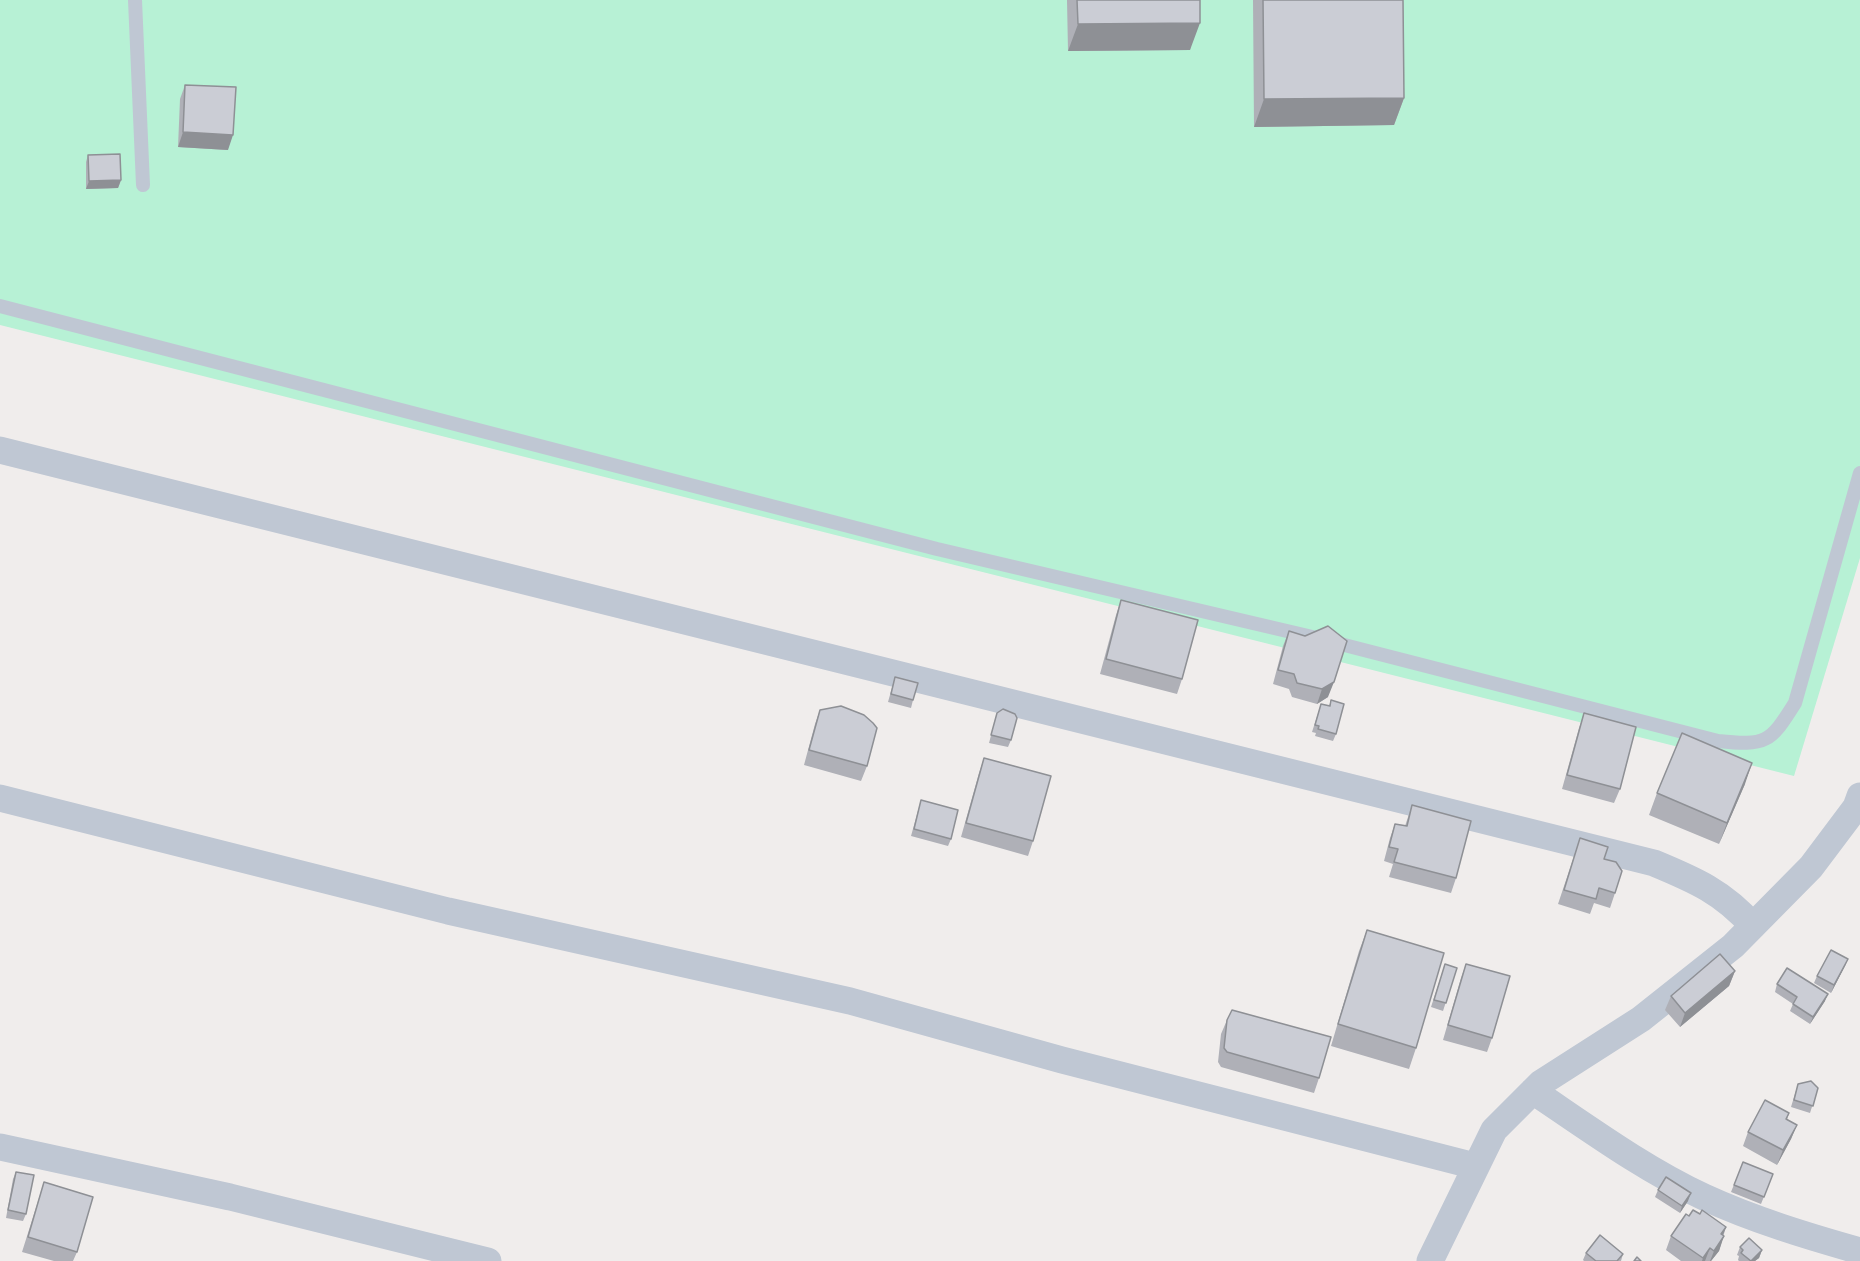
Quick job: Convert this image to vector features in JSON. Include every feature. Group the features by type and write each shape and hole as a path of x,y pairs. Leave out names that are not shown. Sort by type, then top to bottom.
{"street":[{"path":"0,450 1654,863 1701,882 1734,904 1754,926"},
{"path":"1430,1261 1474,1166 1494,1130 1541,1083 1641,1019 1733,946 1811,867 1856,807 1860,796"},
{"path":"0,798 448,911 839,998 1062,1060 1474,1166"},
{"path":"1533,1091 1661,1174 1703,1196 1776,1226 1860,1251"},
{"path":"0,1147 230,1197 488,1261"}],"lane":[{"path":"135,0 143,184"},
{"path":"0,306 937,549 1320,639 1718,741 1748,744 1775,735 1796,703 1860,473"}],"green space":[{"path":"0,0 1860,0 1860,558 1794,776 0,325"}],"building":[{"path":"1077,0 1200,0 1200,23 1078,24"},
{"path":"1263,0 1403,0 1404,98 1264,99"},
{"path":"185,85 236,87 233,135 183,132"},
{"path":"120,154 121,180 89,181 88,155"},
{"path":"1121,600 1198,620 1182,679 1106,659"},
{"path":"1328,626 1347,641 1334,682 1322,689 1297,683 1294,674 1278,670 1289,631 1305,636"},
{"path":"895,677 918,683 913,700 891,694"},
{"path":"1331,700 1344,704 1336,734 1318,729 1319,726 1315,725 1321,704 1330,706"},
{"path":"841,706 864,715 877,728 867,766 809,750 820,710"},
{"path":"1003,709 1015,714 1017,718 1011,740 991,735 997,713"},
{"path":"1584,713 1636,727 1620,789 1567,775"},
{"path":"1682,733 1752,763 1727,823 1657,793"},
{"path":"984,758 1051,776 1033,841 966,823"},
{"path":"921,800 958,810 951,839 914,829"},
{"path":"1412,805 1471,821 1456,878 1394,862 1398,849 1389,847 1395,824 1407,826"},
{"path":"1580,838 1608,847 1604,859 1616,862 1622,871 1615,893 1599,888 1596,899 1564,890"},
{"path":"1367,930 1444,953 1416,1048 1338,1024"},
{"path":"1831,950 1848,959 1834,985 1817,976"},
{"path":"1720,954 1735,971 1685,1013 1671,996"},
{"path":"1445,964 1457,968 1446,1003 1434,1000"},
{"path":"1466,964 1510,976 1492,1038 1448,1025"},
{"path":"1787,968 1828,994 1813,1017 1793,1004 1797,997 1777,984"},
{"path":"1232,1010 1331,1037 1319,1078 1227,1052 1224,1048 1227,1020"},
{"path":"1811,1081 1818,1088 1813,1106 1794,1100 1798,1084"},
{"path":"1765,1100 1789,1113 1786,1119 1797,1125 1783,1150 1748,1132"},
{"path":"1743,1162 1773,1174 1764,1197 1734,1185"},
{"path":"16,1172 34,1175 26,1214 8,1210"},
{"path":"1666,1177 1691,1193 1682,1206 1658,1190"},
{"path":"44,1182 93,1197 77,1252 28,1237"},
{"path":"1693,1210 1700,1214 1702,1210 1726,1227 1721,1234 1724,1236 1714,1251 1710,1248 1703,1258 1671,1236 1686,1214 1689,1216"},
{"path":"1600,1235 1623,1254 1617,1261 1596,1261 1586,1253"},
{"path":"1749,1238 1762,1250 1751,1261 1741,1253 1743,1250 1740,1247"}]}
